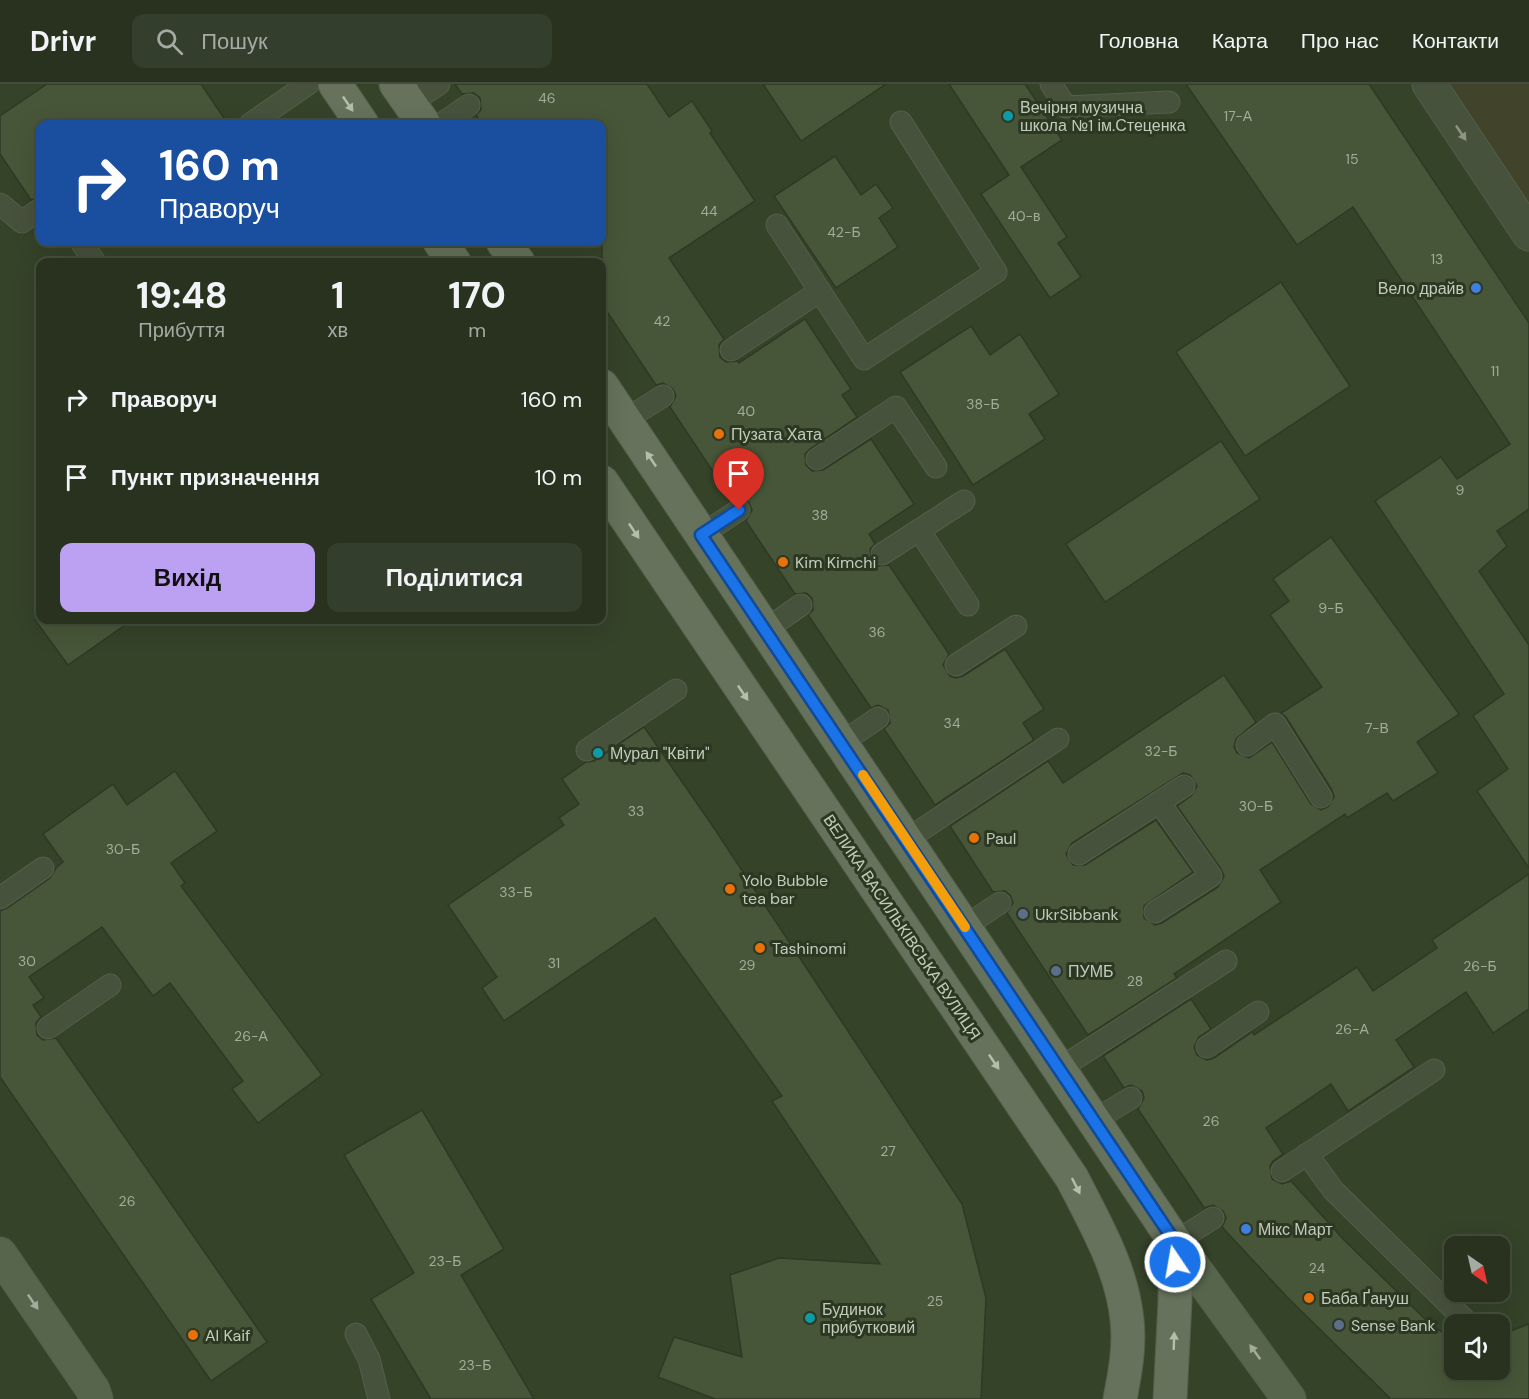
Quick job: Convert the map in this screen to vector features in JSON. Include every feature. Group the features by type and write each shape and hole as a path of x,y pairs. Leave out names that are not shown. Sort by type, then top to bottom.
{"main road":[{"path":"335,84 359,120"},
{"path":"606,392 1175,1242 1289,1399"},
{"name":"ВЕЛИКА ВАСИЛЬКІВСЬКА ВУЛИЦЯ","path":"606,488 1072,1178 1104,1240 1119,1282 1127,1321 1127,1359 1120,1399"},
{"path":"1170,1399 1175,1312 1175,1242"},
{"path":"0,1254 99,1396"}],"street":[{"path":"1429,84 1529,234"}],"lane":[{"path":"256,120 308,84"},
{"path":"409,104 439,84"},
{"path":"1051,84 1066,106 1169,102"},
{"path":"447,120 469,105"},
{"path":"777,225 864,359 996,272 901,122"},
{"path":"0,204 21,222 36,212"},
{"path":"730,350 820,291"},
{"path":"625,420 663,396"},
{"path":"817,459 896,407 936,468"},
{"path":"882,554 964,501"},
{"path":"701,535 739,510"},
{"path":"919,531 968,605"},
{"path":"765,630 801,605"},
{"path":"956,665 1016,626"},
{"path":"587,750 676,690"},
{"path":"841,743 878,718"},
{"path":"1247,745 1275,724 1321,797"},
{"path":"906,840 1058,738"},
{"path":"1079,854 1184,786"},
{"path":"1155,912 1211,876 1159,802"},
{"path":"0,898 43,868"},
{"path":"964,927 1000,903"},
{"path":"1059,1069 1226,961"},
{"path":"48,1028 110,985"},
{"path":"1207,1047 1258,1012"},
{"path":"1282,1171 1434,1070"},
{"path":"1093,1121 1131,1098"},
{"path":"1307,1154 1334,1190 1459,1314"},
{"path":"1175,1242 1213,1218"},
{"path":"357,1334 369,1359 379,1399"}],"green space":[{"path":"1429,84 1529,84 1529,234"}],"building":[{"path":"47,84 201,84 225,120 36,120 36,198 31,200 0,154 0,116"},
{"path":"455,84 647,84 669,117 692,101 712,131 710,133 755,201 669,258 724,339 719,345 720,357 726,362 738,361 739,363 805,319 851,389 842,395 857,417 810,449 805,454 806,465 812,471 823,470 871,439 914,504 869,534 875,544 870,549 871,560 877,566 889,565 949,654 943,665 950,676 956,678 963,676 1005,649 1044,709 1023,723 1034,740 935,805 884,729 890,723 888,710 878,705 871,708 808,615 813,610 812,598 806,593 795,594 746,521 752,510 749,503 739,497 732,500 670,407 676,396 673,389 663,383 656,385 606,310 606,258 602,258 602,246 606,246 606,120 479,120 476,115 481,110 480,98 474,93 462,94"},
{"path":"763,84 886,84 801,141"},
{"path":"949,84 1025,84 1062,140 1021,167 1067,237 1058,243 1081,277 1050,298 981,194 1009,175"},
{"path":"1186,84 1369,84 1529,323 1529,509 1497,531 1507,546 1479,571 1529,645 1529,868 1477,791 1508,769 1473,716 1504,694 1375,501 1441,457 1457,479 1510,444 1353,207 1297,245"},
{"path":"835,156 861,195 876,184 893,208 879,218 898,247 836,288 774,196"},
{"path":"1281,282 1350,386 1245,456 1176,352"},
{"path":"971,326 990,355 1020,334 1059,394 1029,414 1045,439 973,485 900,372"},
{"path":"1221,441 1260,499 1105,602 1066,544"},
{"path":"1331,537 1459,714 1417,742 1438,773 1393,801 1387,793 1347,818 1345,814 1260,870 1281,902 1174,974 1177,978 1088,1035 1007,913 1013,903 1010,895 1005,891 993,892 950,826 1048,761 1063,783 1224,675 1256,722 1236,739 1234,747 1237,753 1249,758 1272,742 1311,804 1321,810 1328,807 1334,797 1332,790 1286,717 1281,713 1322,687 1270,615 1289,601 1273,579","holes":["1183,773 1190,775 1197,786 1191,796 1177,806 1224,876 1218,887 1162,923 1155,925 1144,918 1144,906 1193,872 1156,820 1085,865 1073,865 1066,854 1072,843"]},
{"path":"38,624 126,624 68,665"},
{"path":"644,727 714,828 962,1204 986,1298 981,1399 715,1399 658,1377 674,1337 742,1357 730,1275 779,1258 880,1264 772,1101 782,1096 655,918 504,1021 482,988 497,977 448,905 564,825 559,818 579,804 562,779 586,762 594,761"},
{"path":"175,771 217,831 171,863 185,883 181,886 322,1075 258,1123 232,1089 243,1081 170,983 153,996 102,927 29,977 44,998 33,1005 41,1017 36,1023 37,1035 43,1040 56,1038 267,1342 211,1381 0,1077 0,911 50,878 63,862 43,834 113,784 127,805"},
{"path":"1529,874 1529,1009 1493,1033 1466,992 1396,1040 1414,1067 1348,1111 1331,1084 1266,1128 1283,1154 1270,1166 1272,1179 1282,1184 1291,1181 1343,1239 1427,1321 1444,1334 1444,1380 1510,1380 1510,1331 1529,1324 1529,1399 1391,1399 1287,1297 1222,1227 1226,1218 1223,1211 1213,1205 1204,1208 1138,1109 1144,1098 1142,1091 1131,1085 1124,1088 1103,1056 1191,999 1211,1029 1199,1037 1194,1047 1197,1055 1207,1060 1214,1058 1252,1032 1254,1035 1357,967 1373,991 1437,948 1432,940"},
{"path":"422,1110 504,1249 461,1275 534,1399 431,1399 371,1299 414,1273 344,1155"}],"slow traffic":[{"path":"863,775 965,927"}],"place":[{"name":"Вечірня музична школа №1 ім.Стеценка","path":"1008,116"},
{"name":"Вело драйв","path":"1476,288"},
{"name":"Пузата Хата","path":"719,434"},
{"name":"Kim Kimchi","path":"783,562"},
{"name":"Мурал \"Квіти\"","path":"598,753"},
{"name":"Paul","path":"974,838"},
{"name":"Yolo Bubble tea bar","path":"730,889"},
{"name":"UkrSibbank","path":"1023,914"},
{"name":"Tashinomi","path":"760,948"},
{"name":"ПУМБ","path":"1056,971"},
{"name":"Мікс Март","path":"1246,1229"},
{"name":"Баба Ґануш","path":"1309,1298"},
{"name":"Будинок прибутковий","path":"810,1318"},
{"name":"Sense Bank","path":"1339,1325"},
{"name":"Al Kaif","path":"193,1335"}],"route":[{"path":"739,510 701,535 1175,1242 1175,1262"}]}
